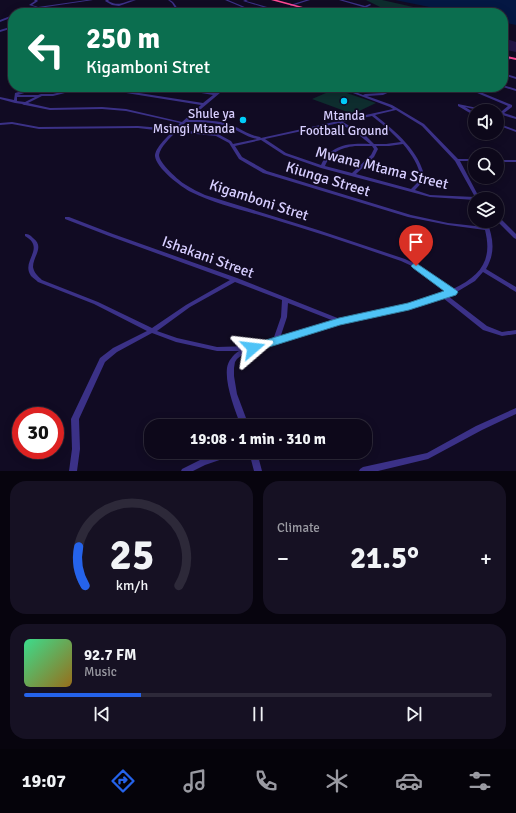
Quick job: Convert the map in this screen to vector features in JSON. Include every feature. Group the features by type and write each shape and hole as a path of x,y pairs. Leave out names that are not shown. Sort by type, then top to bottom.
{"highway":[{"path":"275,0 303,8"}],"street":[{"path":"35,0 36,1 30,6 40,7"},
{"path":"36,8 77,0"},
{"path":"36,8 92,0"},
{"path":"108,0 106,1 116,5 135,0"},
{"path":"169,0 176,8"},
{"path":"226,0 244,8"},
{"path":"230,3 246,0 271,8"},
{"path":"291,5 309,0"},
{"path":"340,0 365,7 370,5"},
{"path":"15,96 26,92"},
{"path":"15,96 38,96 65,92 127,92 204,104"},
{"path":"203,92 215,94"},
{"name":"Kigamboni Stret","path":"218,92 184,122 159,150 157,156 161,163 184,187 212,199 279,219 403,260 416,266 453,292"},
{"path":"353,92 397,109 412,117 427,128 457,160 474,192"},
{"path":"362,95 383,94 387,92"},
{"path":"478,92 516,106"},
{"path":"15,96 15,102"},
{"path":"24,104 38,96"},
{"path":"1,98 55,110 102,108 126,110 184,122 211,123 230,126 250,137 269,138"},
{"path":"504,111 511,106 509,104"},
{"path":"468,106 458,106 468,111"},
{"path":"235,145 397,109"},
{"path":"373,115 402,143 419,163 423,177 421,182 412,191"},
{"path":"504,115 516,118"},
{"name":"Kiunga Street","path":"0,122 40,128 128,126 176,130 222,137 233,146 240,158 265,172 410,216 448,224 487,229"},
{"path":"340,122 373,144 376,150 373,156 352,175"},
{"path":"504,127 516,131"},
{"name":"Mwana Mtama Street","path":"262,139 285,154 322,167 439,198 468,199"},
{"path":"322,167 327,157 337,149 353,144 389,145 402,143"},
{"path":"457,160 468,160"},
{"path":"504,161 516,161"},
{"name":"Ishakani Street","path":"67,218 235,279 339,322"},
{"path":"504,225 516,237"},
{"path":"242,419 230,375 230,365 234,357 253,348 339,322 409,307 453,292 473,279 483,270 490,251 487,229"},
{"path":"27,235 36,242 37,247 31,264 31,273 33,276 63,291 96,303 152,331 176,340 207,348 253,348"},
{"path":"483,270 516,290"},
{"path":"73,471 76,449 75,419 102,360 127,342 152,331 188,306 235,279"},
{"path":"444,296 485,328 502,334 516,332"},
{"path":"276,341 284,317 285,299"},
{"path":"363,471 428,456 478,428 516,411"},
{"path":"185,471 212,459"},
{"path":"255,459 258,471"}],"green space":[{"path":"366,0 382,0 418,8 384,8"},
{"name":"Mtanda Football Ground","path":"328,92 344,92 376,103 353,114 312,99"}],"water":[{"path":"395,0 516,0 516,25 508,23 508,8 434,8"}],"building":[{"path":"508,40 516,42 516,52 508,50"}],"place":[{"name":"Mtanda Football Ground","path":"344,101"},
{"name":"Shule ya Msingi Mtanda","path":"243,120"}],"route":[{"path":"253,348 339,322 409,307 453,292 416,266"}]}
